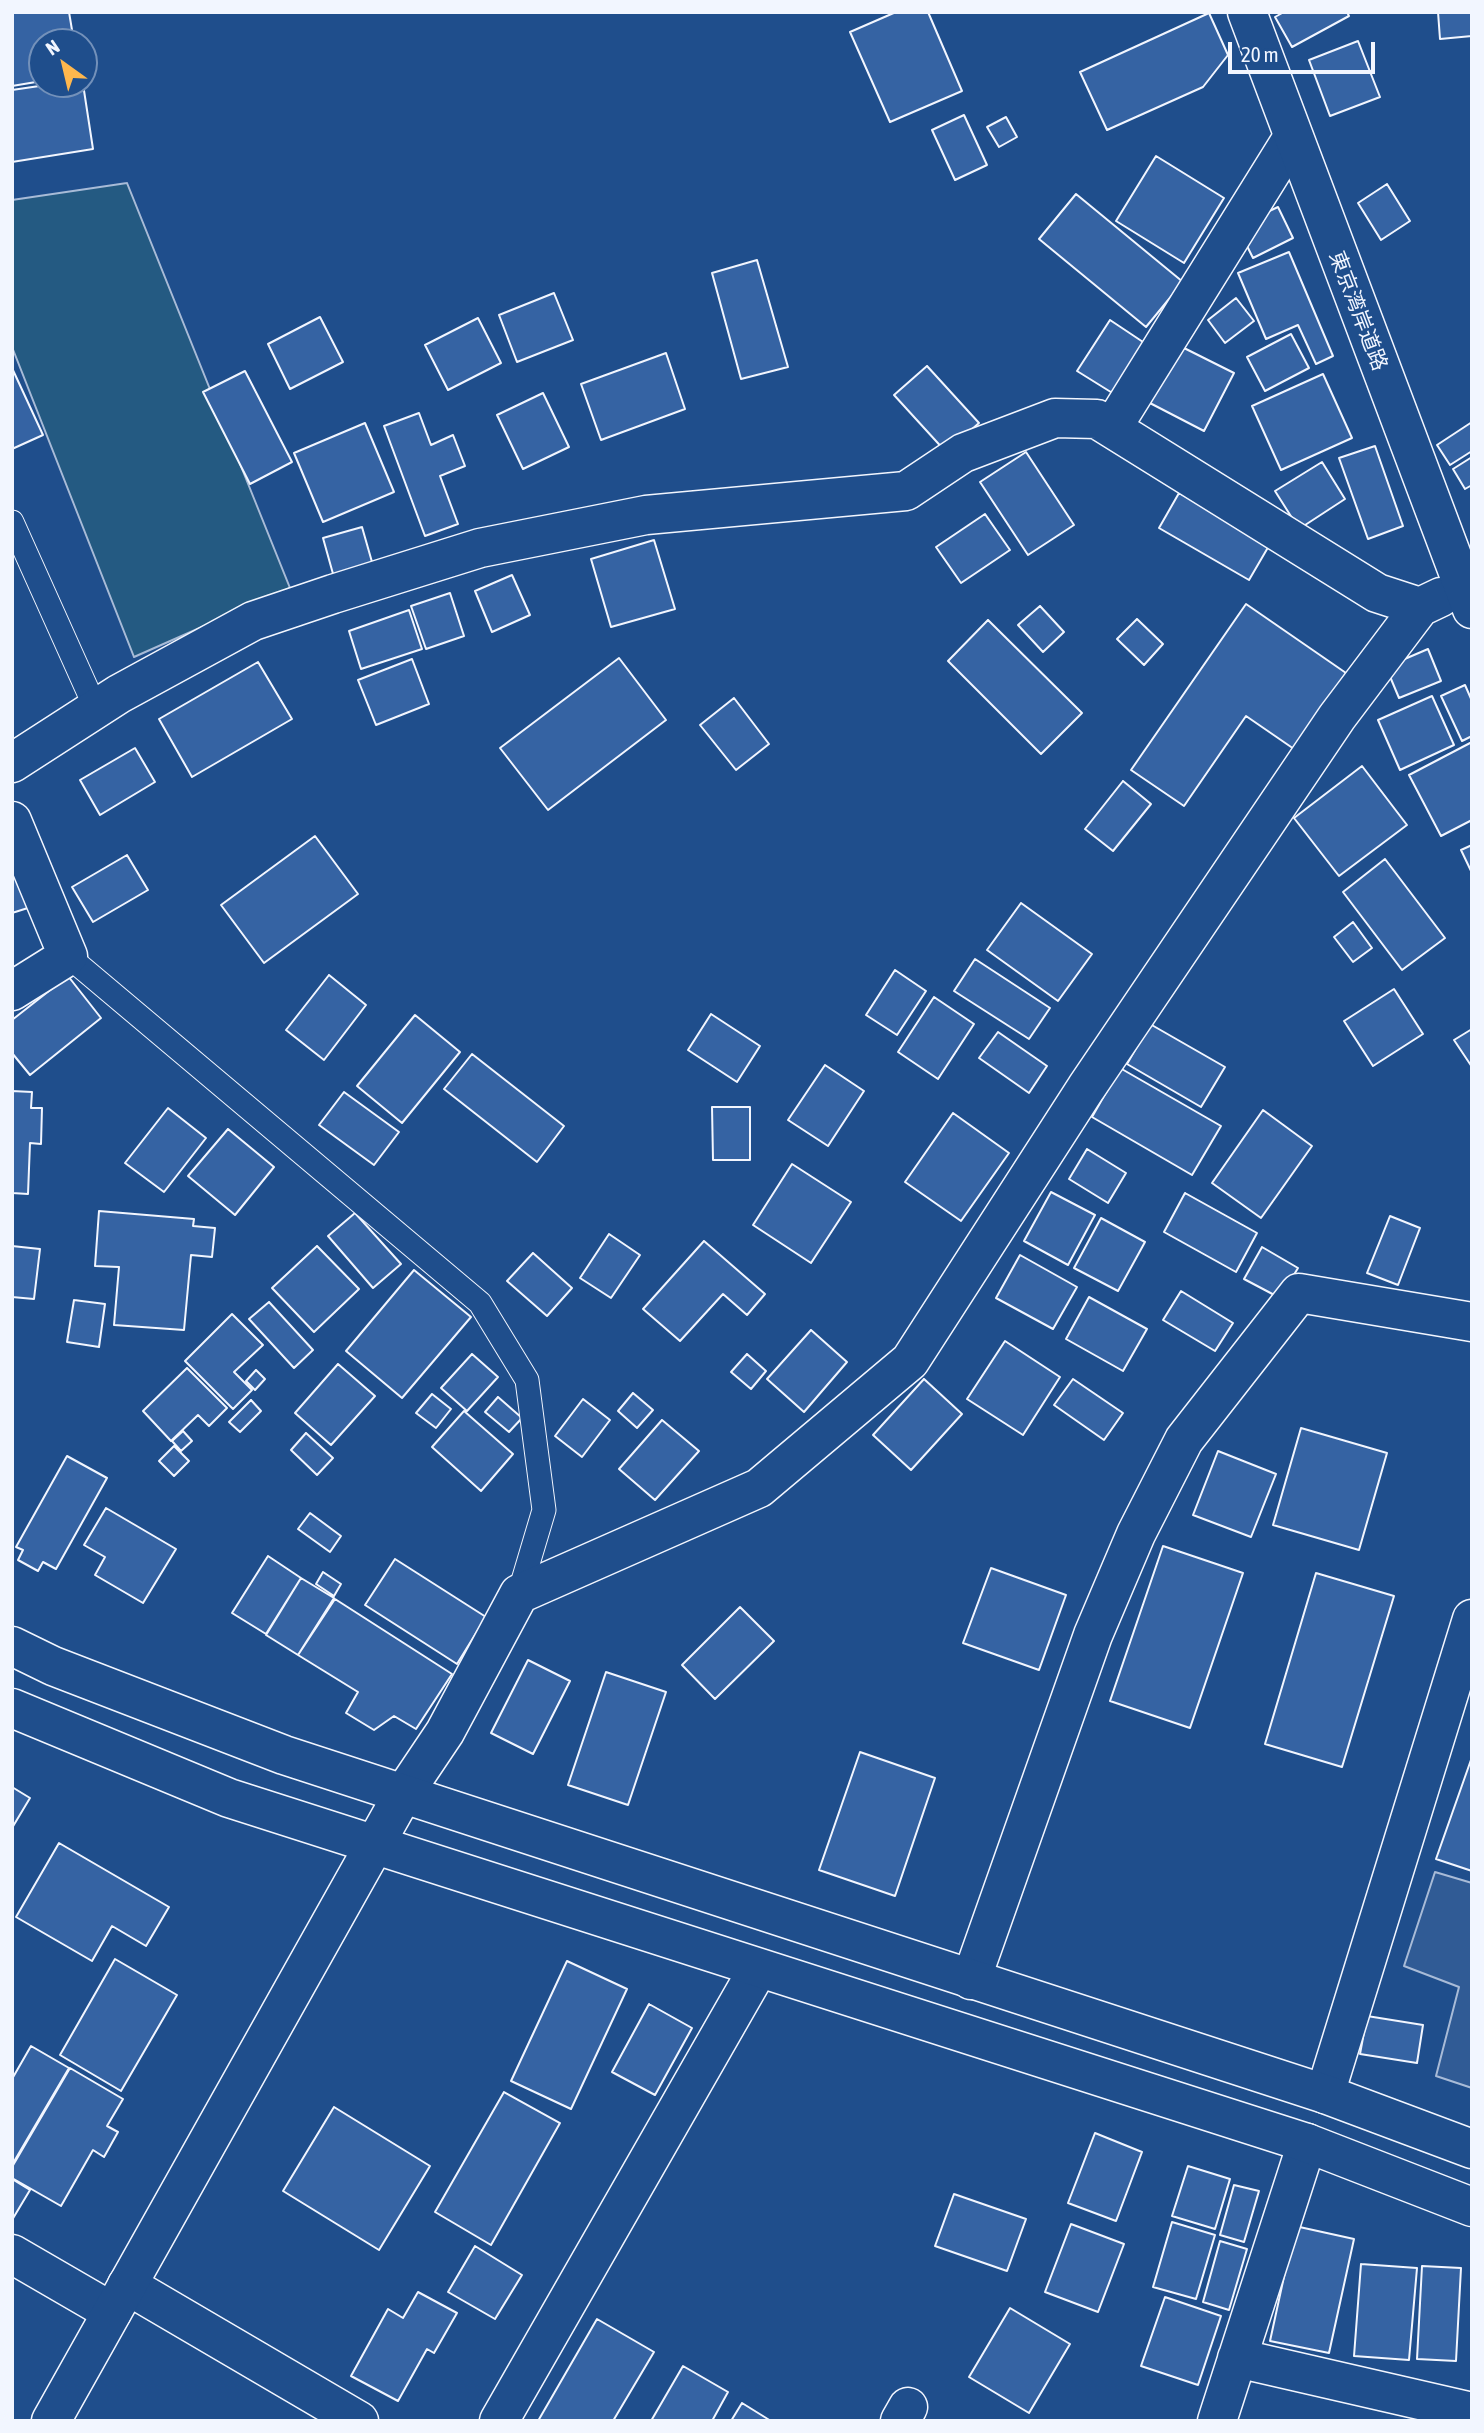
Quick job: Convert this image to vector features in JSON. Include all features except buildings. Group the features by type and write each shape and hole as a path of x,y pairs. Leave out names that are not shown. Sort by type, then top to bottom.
{"main road":[{"name":"東京湾岸道路","path":"1255,16 1293,137 1469,593"},
{"path":"1112,428 1293,137"},
{"path":"12,763 96,709 253,621 480,548 646,515 906,491 963,453 1055,418 1097,419 1377,593 1420,607 1469,593"},
{"path":"51,2421 402,1796 445,1732 519,1594 759,1488 910,1361 1086,1088 1337,717 1420,607"},
{"path":"12,821 68,957 12,991"},
{"path":"971,1980 1093,1635 1136,1534 1184,1440 1299,1293 1472,1322"},
{"path":"1325,2094 1472,1619"},
{"path":"12,1646 53,1666 246,1742 402,1796 1325,2094 1472,2149"},
{"path":"12,1708 229,1798 374,1847 1307,2143 1472,2207"},
{"path":"499,2421 758,1969"},
{"path":"1217,2421 1307,2143"},
{"path":"12,2254 120,2299 359,2421"},
{"path":"1237,2358 1472,2412"}],"lane":[{"path":"12,522 96,709"},
{"path":"68,957 480,1303 527,1380 544,1510 519,1594"}],"shaded area":[{"path":"127,183 290,588 134,657 12,347 12,200"},
{"path":"1435,1872 1472,1883 1472,2088 1436,2076 1459,1987 1404,1966"}]}
